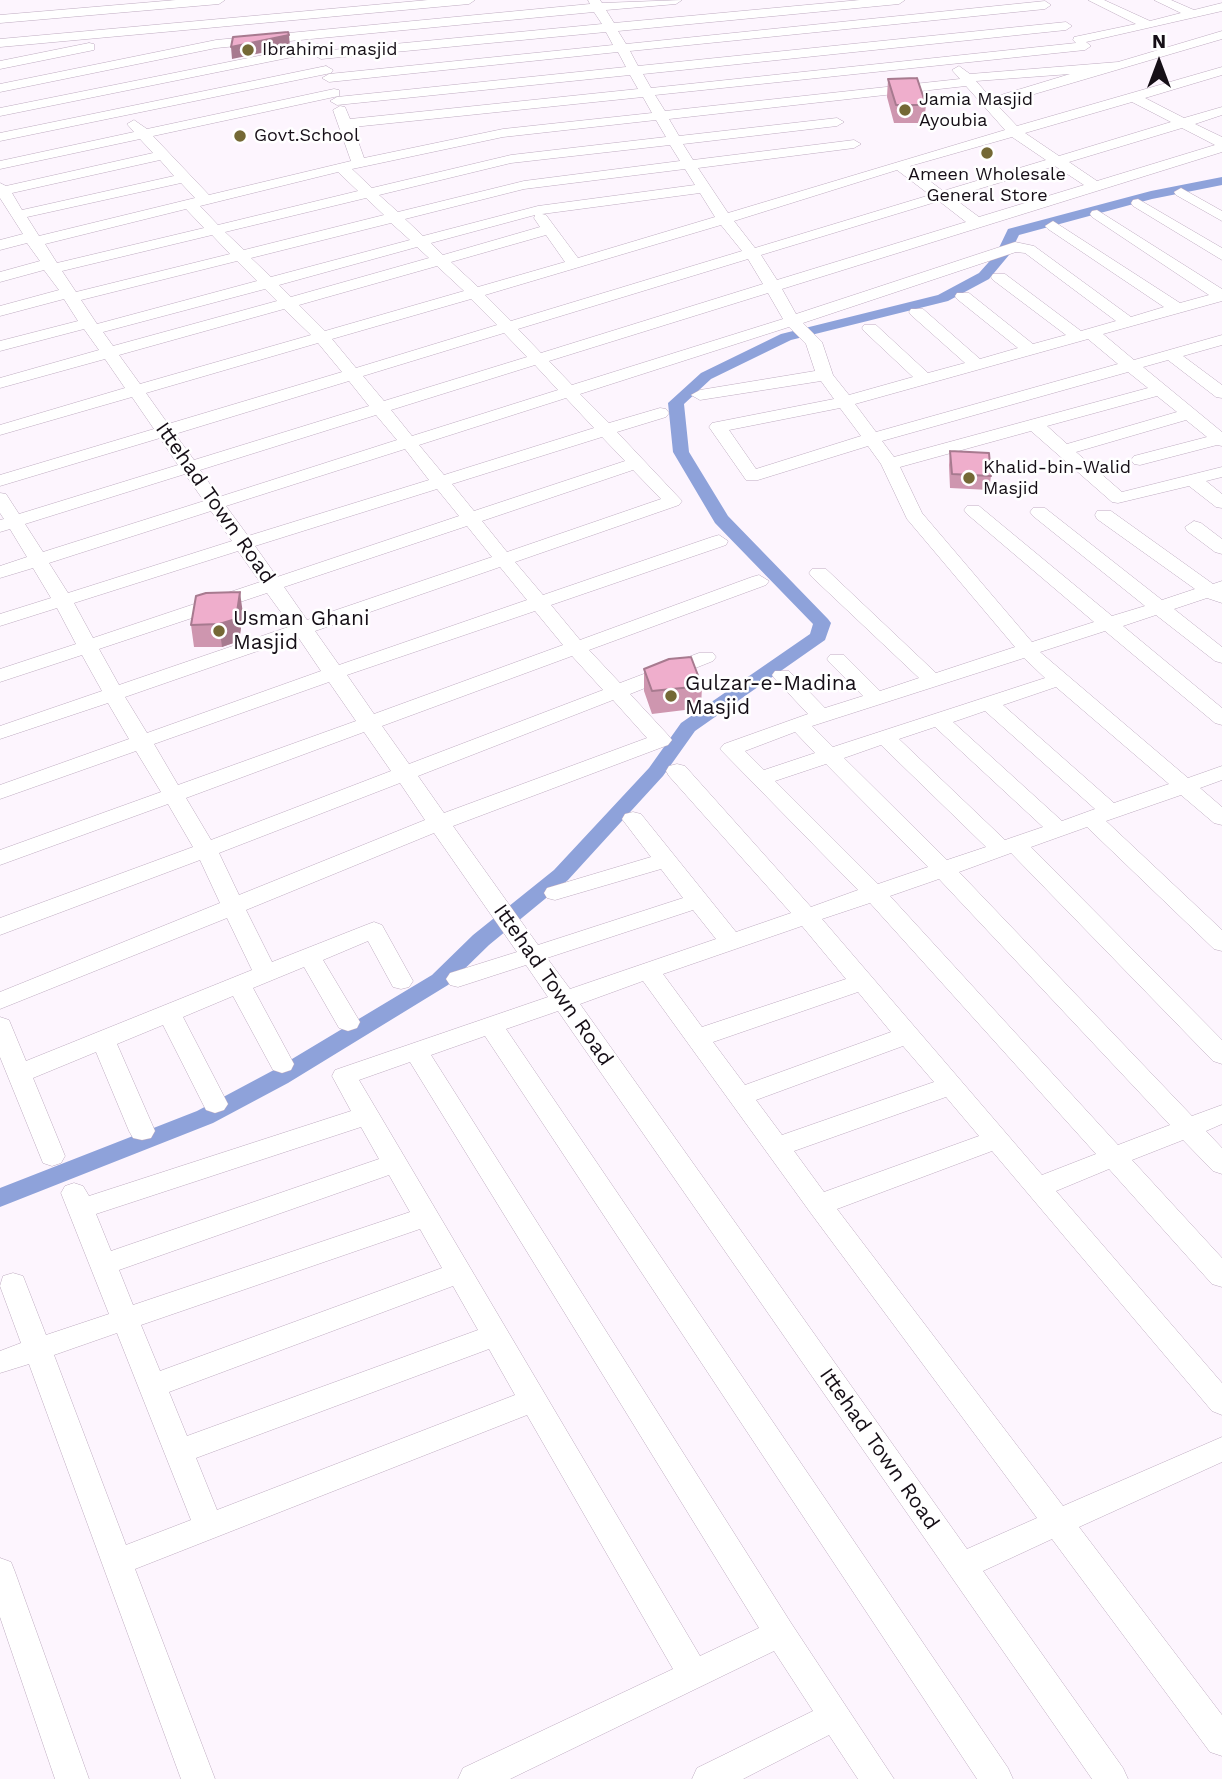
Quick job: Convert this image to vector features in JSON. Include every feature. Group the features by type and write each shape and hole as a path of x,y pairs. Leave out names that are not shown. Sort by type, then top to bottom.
{"street":[{"path":"22,0 27,40"},
{"path":"0,19 219,0"},
{"path":"0,43 172,27 307,9 470,0"},
{"path":"0,112 318,46 455,22 596,4 676,0"},
{"path":"747,0 864,158"},
{"path":"0,88 216,44 318,46 460,42 897,0 1014,132 1095,186"},
{"path":"1094,0 1149,25"},
{"path":"1160,0 1193,14"},
{"path":"1216,0 1222,5"},
{"path":"445,1 511,159 548,230 574,264"},
{"path":"0,137 328,74 623,50 913,19 1042,2 1129,88 1222,145"},
{"path":"163,3 172,27"},
{"path":"596,4 704,188 724,219 752,253 802,331 825,374 890,464 914,515 1029,651 1058,680 1222,818"},
{"path":"345,124 950,61 1082,43 1222,5"},
{"path":"307,9 359,163"},
{"path":"0,165 142,133 336,97 635,71 1066,26"},
{"path":"0,65 172,27"},
{"path":"0,245 359,163 500,134 968,80 1119,66 1222,35"},
{"path":"0,1001 439,823 661,740 576,648 323,337 215,230 184,178 67,52"},
{"path":"988,103 1107,67"},
{"path":"899,165 1014,132 1129,88 1222,71"},
{"path":"0,481 1222,111"},
{"path":"0,277 215,230 511,159 837,122"},
{"path":"7,523 773,287 1222,145"},
{"path":"1,189 163,155"},
{"path":"0,430 724,219 864,158"},
{"path":"0,311 242,256 524,185 690,166 864,158 899,165 977,223"},
{"path":"0,733 673,501 475,293 341,167"},
{"path":"11,214 184,178"},
{"path":"0,346 268,283 538,210 704,188"},
{"name":"Ittehad Town Road","path":"1,189 11,214 32,239 90,327 1111,1779"},
{"path":"1181,192 1222,217"},
{"path":"1138,203 1222,255"},
{"path":"1097,214 1222,296"},
{"path":"1053,226 1178,309"},
{"path":"0,383 548,230"},
{"path":"0,572 569,392 802,331 1015,247 1029,249 1129,323"},
{"path":"999,276 1130,366 1221,440"},
{"path":"963,296 1030,350"},
{"path":"1218,344 1170,354 871,439 752,477 718,427 844,402 1222,296"},
{"path":"917,313 977,365"},
{"path":"870,328 924,379"},
{"path":"1170,354 1222,393"},
{"path":"700,395 825,374"},
{"path":"890,464 1160,390"},
{"path":"0,621 660,413"},
{"path":"1063,450 1190,414"},
{"path":"1035,425 1118,498 1222,472"},
{"path":"1140,460 1221,440"},
{"path":"0,676 636,463"},
{"path":"1192,479 1222,503"},
{"path":"0,498 7,523 39,560 64,601 114,695 206,850 266,974"},
{"path":"973,510 1222,719"},
{"path":"1039,512 1222,657"},
{"path":"1104,515 1218,592"},
{"path":"1194,527 1222,548"},
{"path":"0,792 334,673 719,541"},
{"path":"819,573 933,681"},
{"path":"0,858 759,581"},
{"path":"1218,592 1160,607 821,716 730,749 874,893 1222,1276"},
{"path":"0,927 706,657"},
{"path":"838,659 877,699"},
{"path":"782,675 821,716"},
{"path":"761,778 1058,680"},
{"path":"989,703 1222,943"},
{"path":"938,719 1058,829"},
{"path":"798,724 943,869 1222,1164"},
{"path":"885,737 1008,847 1222,1055"},
{"path":"677,771 806,916 1222,1403"},
{"path":"693,1674 344,1076 1222,773"},
{"path":"632,819 731,942"},
{"path":"555,894 665,860"},
{"path":"458,979 529,951 698,901"},
{"path":"19,1074 374,930 401,981"},
{"path":"309,956 348,1022"},
{"path":"648,971 819,1205 1222,1741"},
{"path":"698,1038 862,982"},
{"path":"239,985 282,1064"},
{"path":"169,1013 215,1104"},
{"path":"490,1025 996,1779"},
{"path":"0,1026 52,1156"},
{"path":"740,1096 908,1035"},
{"path":"103,1040 142,1131"},
{"path":"415,1051 780,1633 877,1779"},
{"path":"776,1147 951,1086"},
{"path":"1038,1187 1222,1114"},
{"path":"209,1526 78,1201 367,1115"},
{"path":"819,1205 997,1139"},
{"path":"103,1265 395,1163"},
{"path":"0,1362 426,1217"},
{"path":"152,1386 459,1273"},
{"path":"13,1284 198,1779"},
{"path":"179,1452 495,1335"},
{"path":"117,1562 533,1400"},
{"path":"961,1566 1222,1449"},
{"path":"0,1572 72,1779"},
{"path":"475,1779 517,1770 693,1674 780,1633"},
{"path":"709,1779 835,1716"}],"building":[{"path":"288,32 289,35 231,47 233,37"},
{"path":"917,78 926,105 896,105 888,79"},
{"path":"950,451 989,453 991,476 952,474"},
{"path":"240,592 236,619 219,624 191,625 196,596"},
{"path":"691,657 702,686 652,691 644,669 669,659"}],"waterway":[{"path":"0,1198 205,1117 280,1077 440,980 481,940 561,875 656,772 688,727 819,636 822,623 721,519 681,452 676,403 706,376 786,337 943,298 984,276 1002,255 1013,232 1151,195 1222,181"}],"place":[{"name":"Ibrahimi masjid","path":"248,50"},
{"name":"Jamia Masjid Ayoubia","path":"905,110"},
{"name":"Govt.School","path":"240,136"},
{"name":"Ameen Wholesale General Store","path":"987,153"},
{"name":"Khalid-bin-Walid Masjid","path":"969,478"},
{"name":"Usman Ghani Masjid","path":"219,631"},
{"name":"Gulzar-e-Madina Masjid","path":"671,696"}]}
